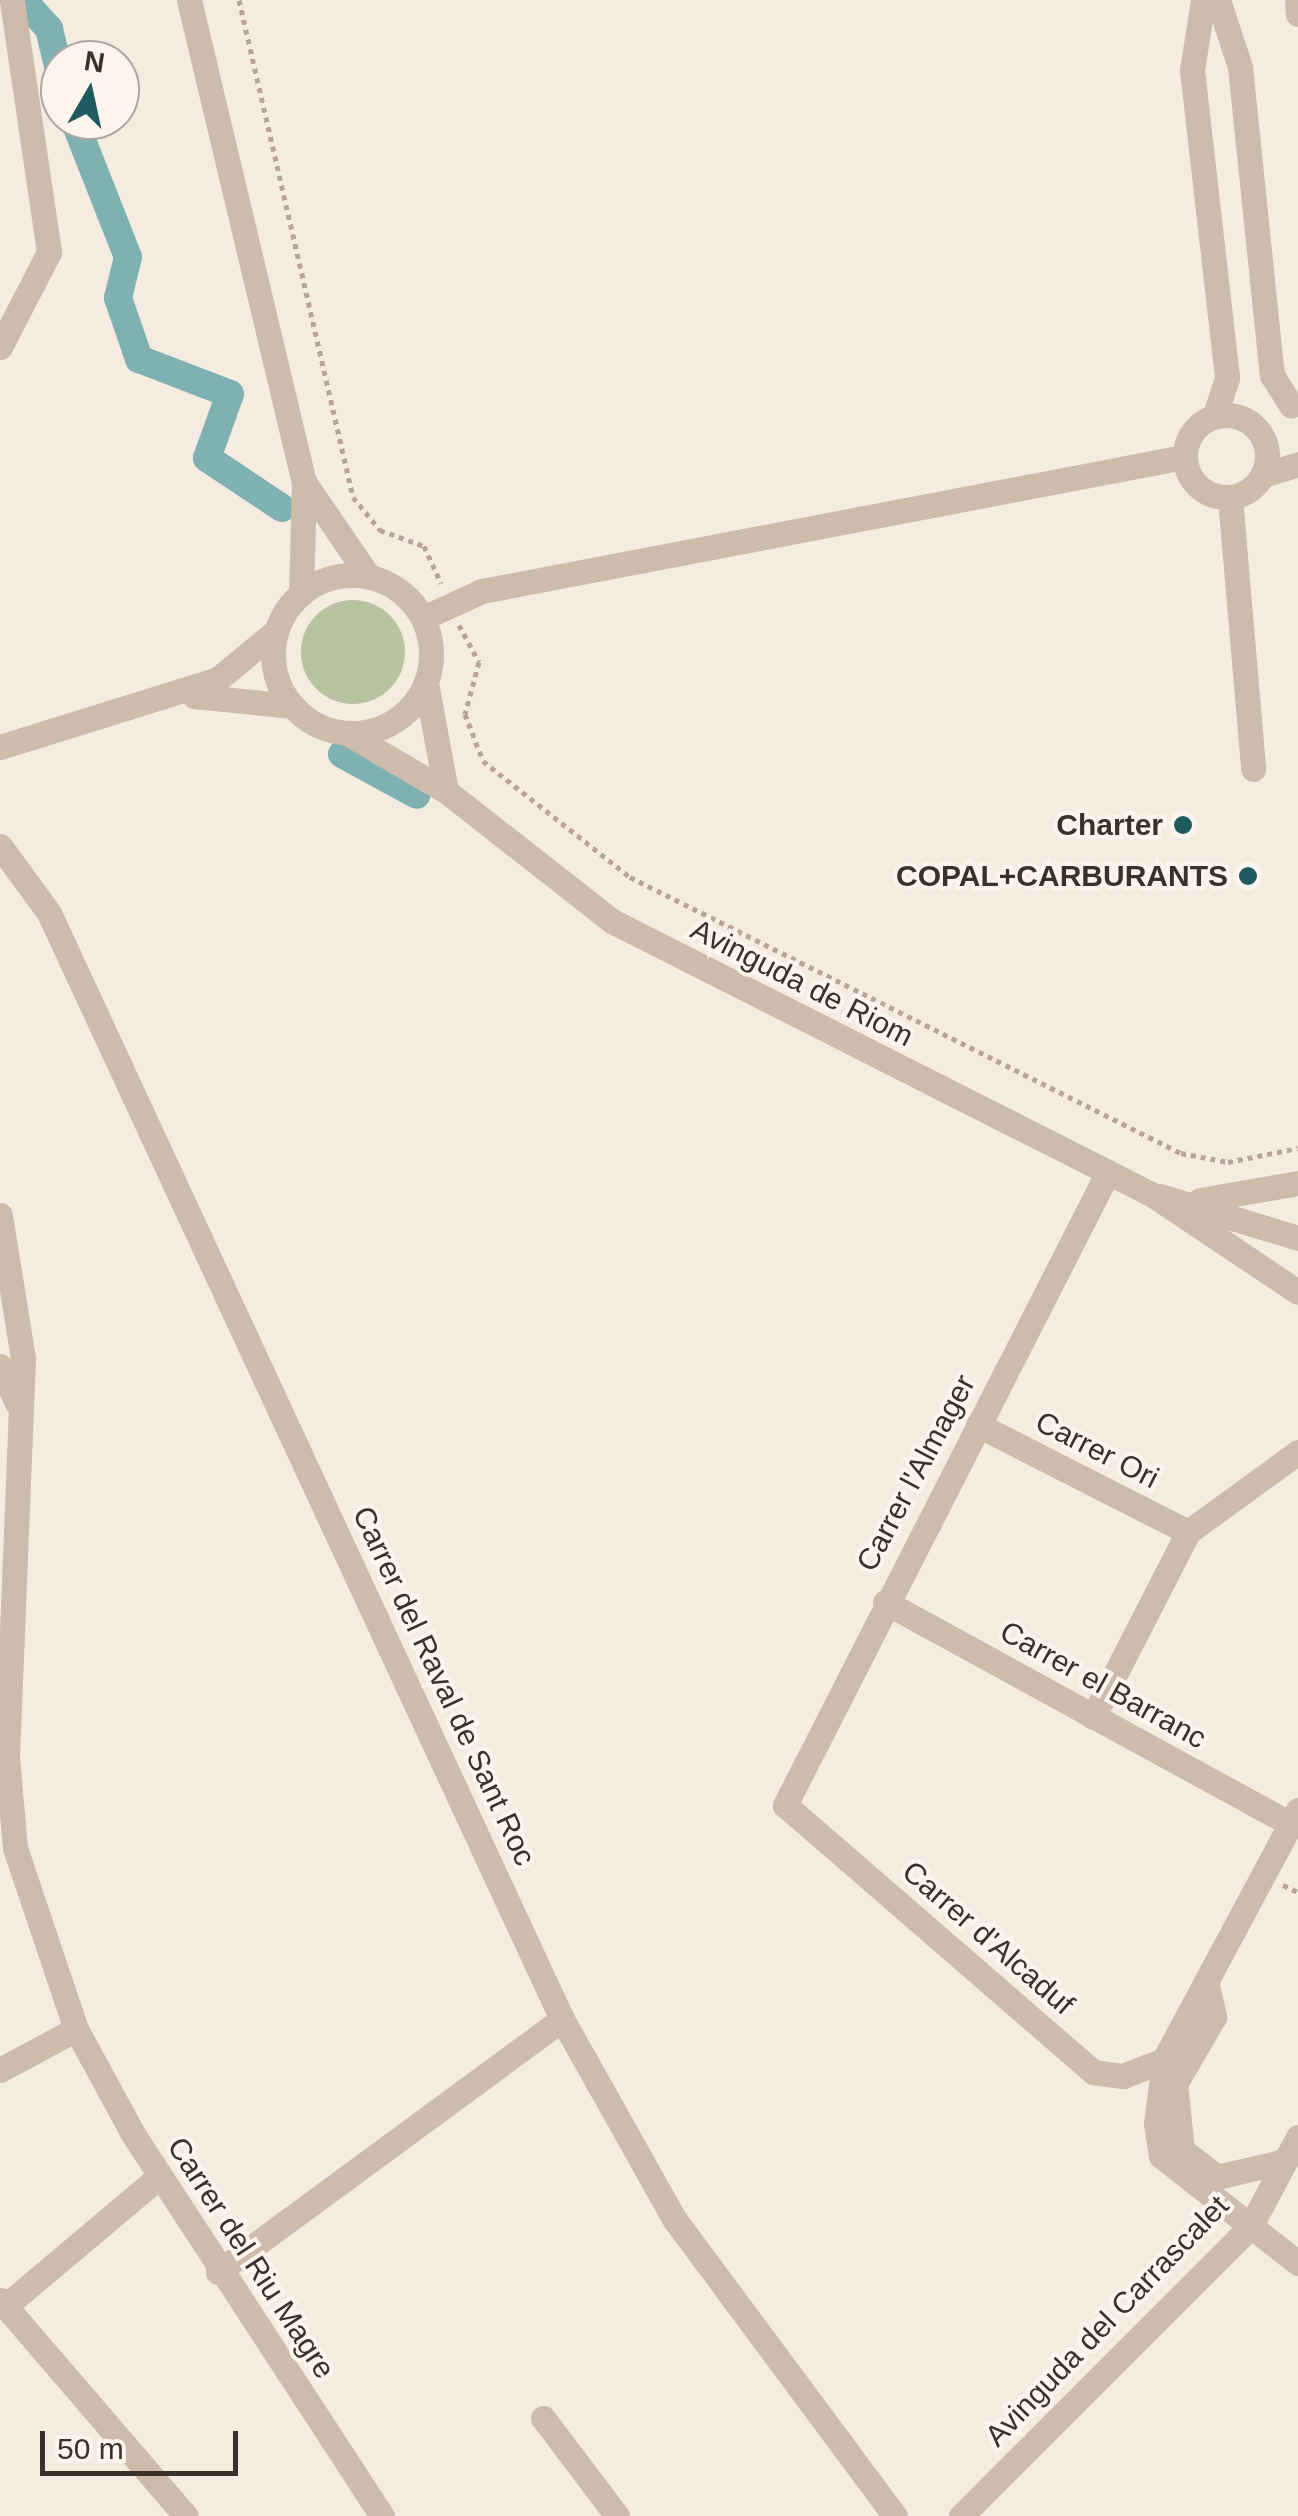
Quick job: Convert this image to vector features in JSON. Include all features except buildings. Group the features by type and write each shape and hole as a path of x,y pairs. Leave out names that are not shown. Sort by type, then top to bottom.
{"street":[{"path":"0,747 169,698 218,678 276,631 301,594 304,482 189,0"},
{"path":"1203,0 1192,70 1227,378 1214,416 1192,431 1184,456 1203,491 1230,498"},
{"path":"1214,416 1253,425 1295,406 1272,375 1240,67 1218,0"},
{"path":"1296,0 1298,14"},
{"path":"0,347 48,252 12,1"},
{"path":"1253,425 1266,448 1262,475"},
{"path":"423,618 448,602 1184,456"},
{"path":"1230,498 1262,475 1298,464"},
{"path":"304,482 369,578 423,618"},
{"path":"1230,498 1252,769"},
{"path":"301,594 345,576 369,578"},
{"path":"423,618 426,683 446,790"},
{"path":"276,631 273,658 292,706"},
{"path":"169,698 223,694 292,706 347,733 395,721 426,683"},
{"name":"Avinguda de Riom","path":"347,733 446,790 612,921 1153,1195 1298,1292"},
{"name":"Carrer del Raval de Sant Roc","path":"0,846 49,913 562,2018 675,2220 881,2511"},
{"name":"Carrer l'Almager","path":"785,1805 885,1602 1108,1172"},
{"path":"1196,1200 1298,1183"},
{"name":"Avinguda de Riom","path":"1153,1195 1196,1200 1298,1238"},
{"name":"Carrer del Riu Magre","path":"0,1215 23,1358 17,1403 6,1757 15,1848 76,2029 218,2272 382,2516"},
{"path":"0,1366 17,1403"},
{"name":"Carrer Ori","path":"978,1426 1188,1532"},
{"path":"1093,1716 1188,1532 1298,1452"},
{"name":"Carrer el Barranc","path":"885,1602 1093,1716 1294,1817"},
{"name":"Carrer d'Alcaduf","path":"785,1805 1094,2072 1123,2076 1164,2060"},
{"name":"Avinguda del Carrascalet","path":"1250,2227 1161,2156 1164,2060 1294,1817"},
{"name":"Avinguda del Carrascalet","path":"1206,1981 1214,2016 1175,2084 1182,2150 1217,2177 1285,2160"},
{"path":"218,2272 562,2018"},
{"path":"0,2070 76,2029"},
{"name":"Avinguda del Carrascalet","path":"961,2516 1250,2227 1298,2137"},
{"path":"160,2176 4,2301 186,2516"},
{"path":"1250,2227 1298,2263"},
{"path":"543,2418 618,2516"}],"path":[{"path":"238,0 352,497 380,530 430,553 448,602 479,662 466,696 474,748 591,853 1181,1153 1228,1162 1298,1148"}],"green space":[{"path":"353,600 373,604 390,615 401,632 405,652 401,672 390,689 373,700 353,704 333,700 316,689 305,672 301,652 305,632 316,615 333,604"}],"waterway":[{"path":"23,0 49,29 52,40"},
{"path":"82,140 128,257 118,298 139,359 230,394 207,458 282,508"},
{"path":"342,754 417,795"}],"place":[{"name":"Charter","path":"1183,825"},
{"name":"COPAL+CARBURANTS","path":"1248,876"}]}
